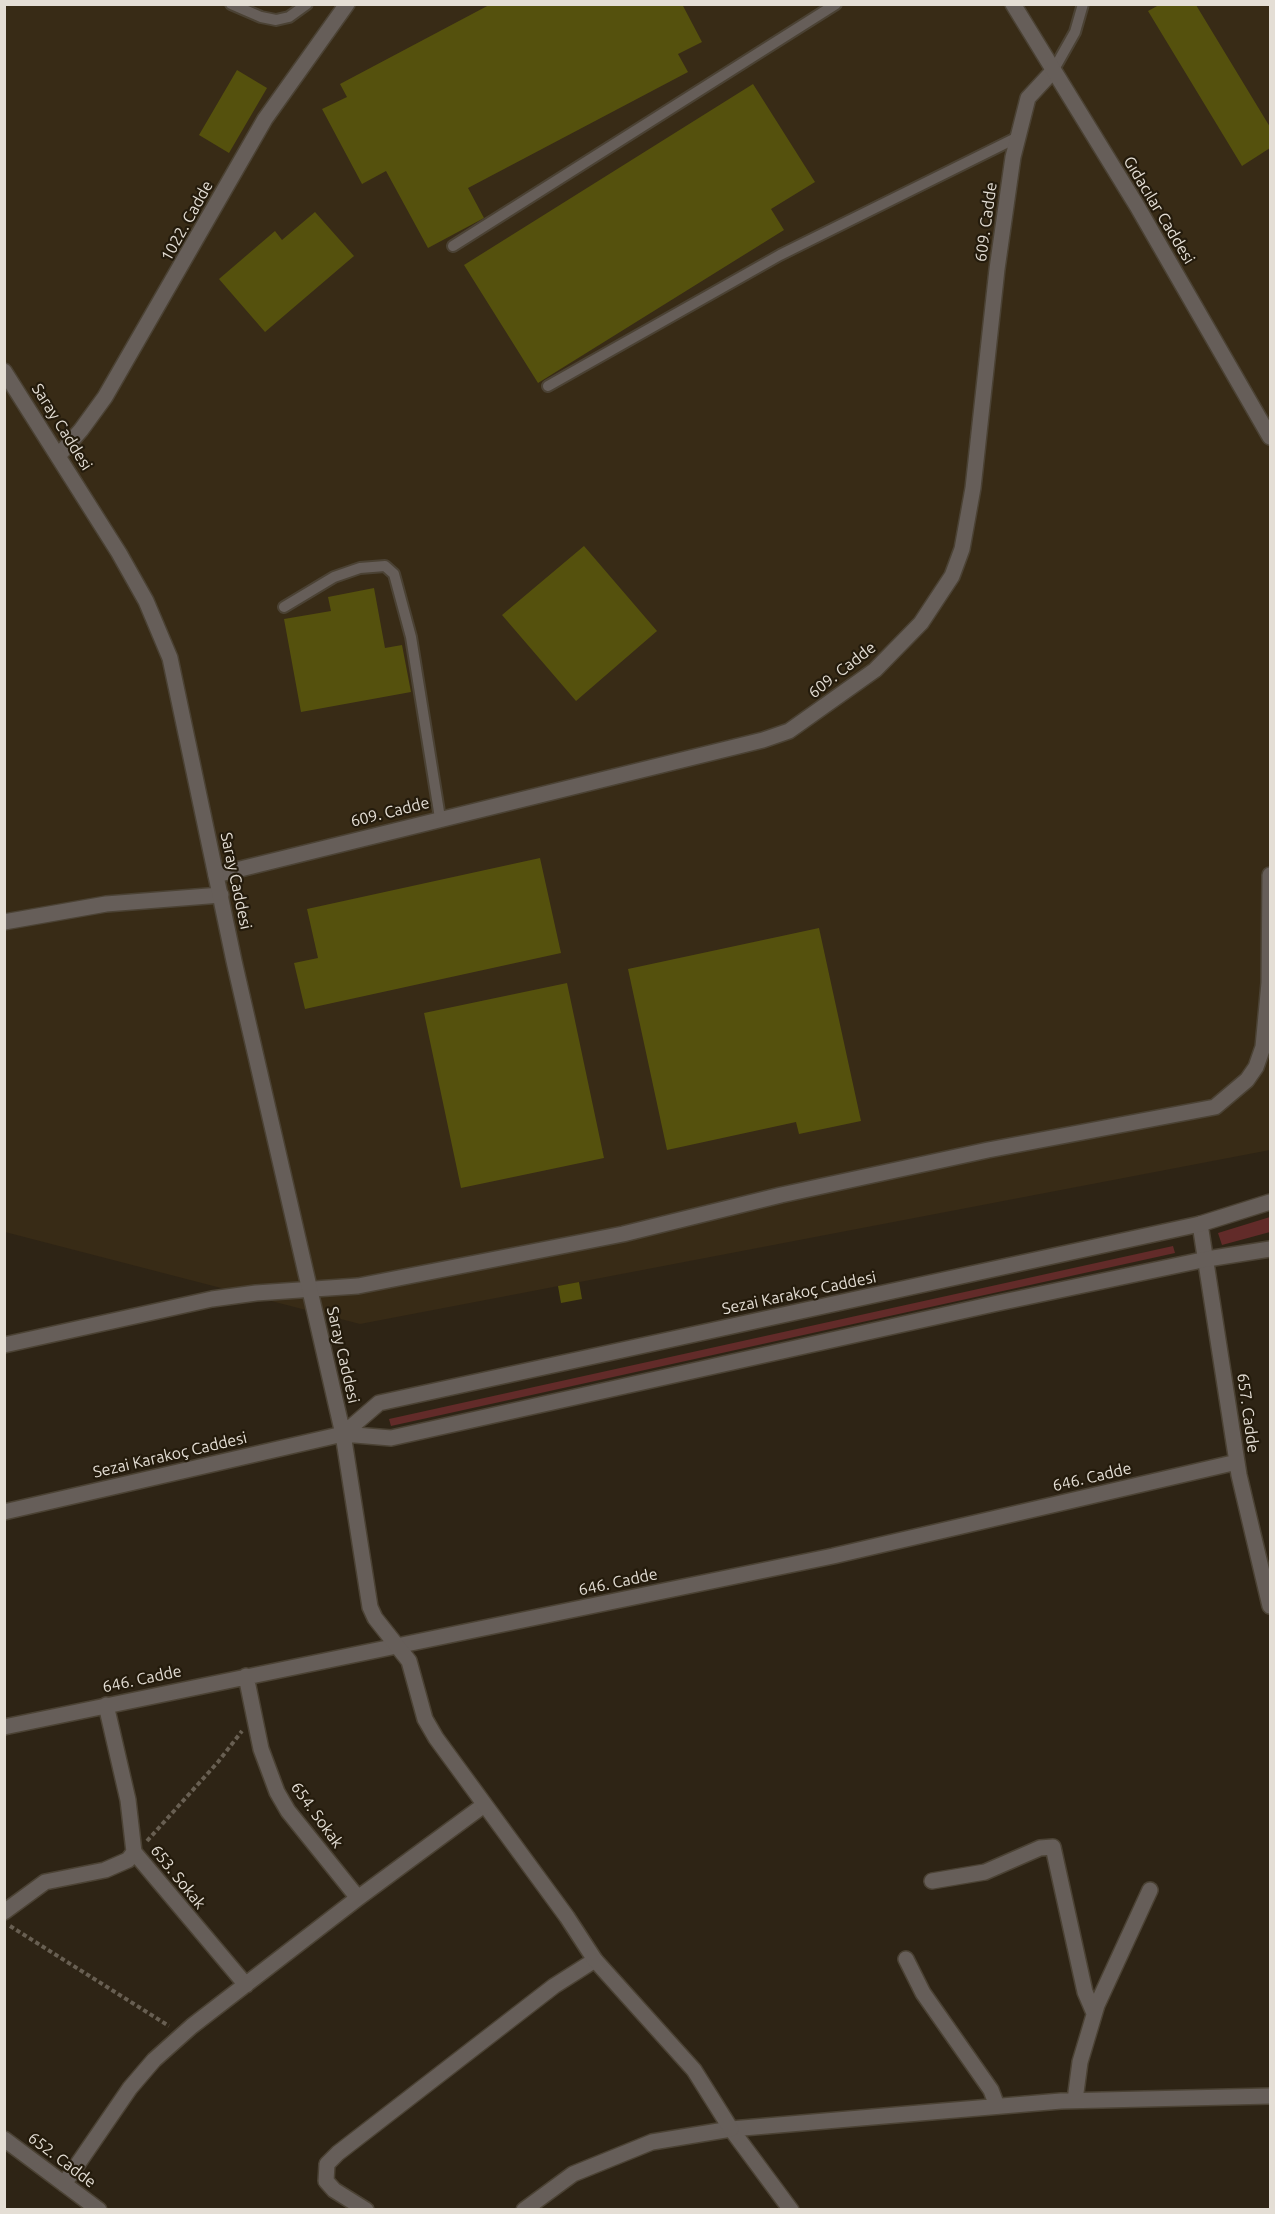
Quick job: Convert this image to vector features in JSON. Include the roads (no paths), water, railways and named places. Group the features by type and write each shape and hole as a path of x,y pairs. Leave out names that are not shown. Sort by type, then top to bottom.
{"street":[{"name":"1022. Cadde","path":"59,455 105,397 265,119 347,4"},
{"name":"Gıdacılar Caddesi","path":"1013,4 1137,206 1270,437"},
{"name":"609. Cadde","path":"216,875 440,818 725,751 789,731 875,670 921,623 951,576 968,528 997,269 1018,137 1028,98 1053,71"},
{"name":"Saray Caddesi","path":"4,371 120,553 146,601 170,658 220,895 343,1434 362,1571 370,1607 375,1618 410,1661 425,1719 436,1738 567,1917 594,1960 694,2070 731,2129 791,2210"},
{"path":"4,1345 212,1299 358,1286 623,1234 781,1195 978,1152 1215,1107 1247,1080 1256,1067 1263,1047 1269,983 1270,874"},
{"path":"4,922 106,904 220,895"},
{"name":"Sezai Karakoç Caddesi","path":"343,1434 379,1403 1200,1224 1270,1202"},
{"name":"657. Cadde","path":"1200,1224 1237,1462 1264,1554 1270,1606"},
{"name":"Sezai Karakoç Caddesi","path":"4,1512 343,1434 391,1438 1207,1259 1270,1249"},
{"name":"646. Cadde","path":"4,1727 832,1556 1237,1462"},
{"name":"654. Sokak","path":"246,1676 254,1716 277,1792 288,1811 358,1898"},
{"name":"653. Sokak","path":"106,1705 128,1800 134,1852 246,1985"},
{"path":"64,2184 130,2088 154,2060 182,2035 358,1898 484,1805"},
{"path":"932,1881 986,1872 1040,1848 1053,1847 1085,1992 1094,2013"},
{"path":"4,1912 45,1882 105,1870 128,1860 134,1852"},
{"path":"1075,2100 1080,2062 1094,2013 1150,1890"},
{"path":"906,1959 924,1993 991,2090 997,2106"},
{"path":"366,2210 334,2190 326,2181 327,2164 554,1986 594,1960"},
{"path":"524,2210 573,2175 652,2142 731,2129 1075,2100 1270,2096"},
{"name":"652. Cadde","path":"4,2139 64,2184 78,2204 99,2210"}],"lane":[{"path":"231,4 261,17 276,20 289,17 307,4"},
{"path":"453,246 836,4"},
{"path":"1053,71 1075,32 1083,4"},
{"path":"549,386 780,255 1018,137"},
{"path":"284,607 334,577 360,568 385,566 394,574 411,637 440,818"}]}
